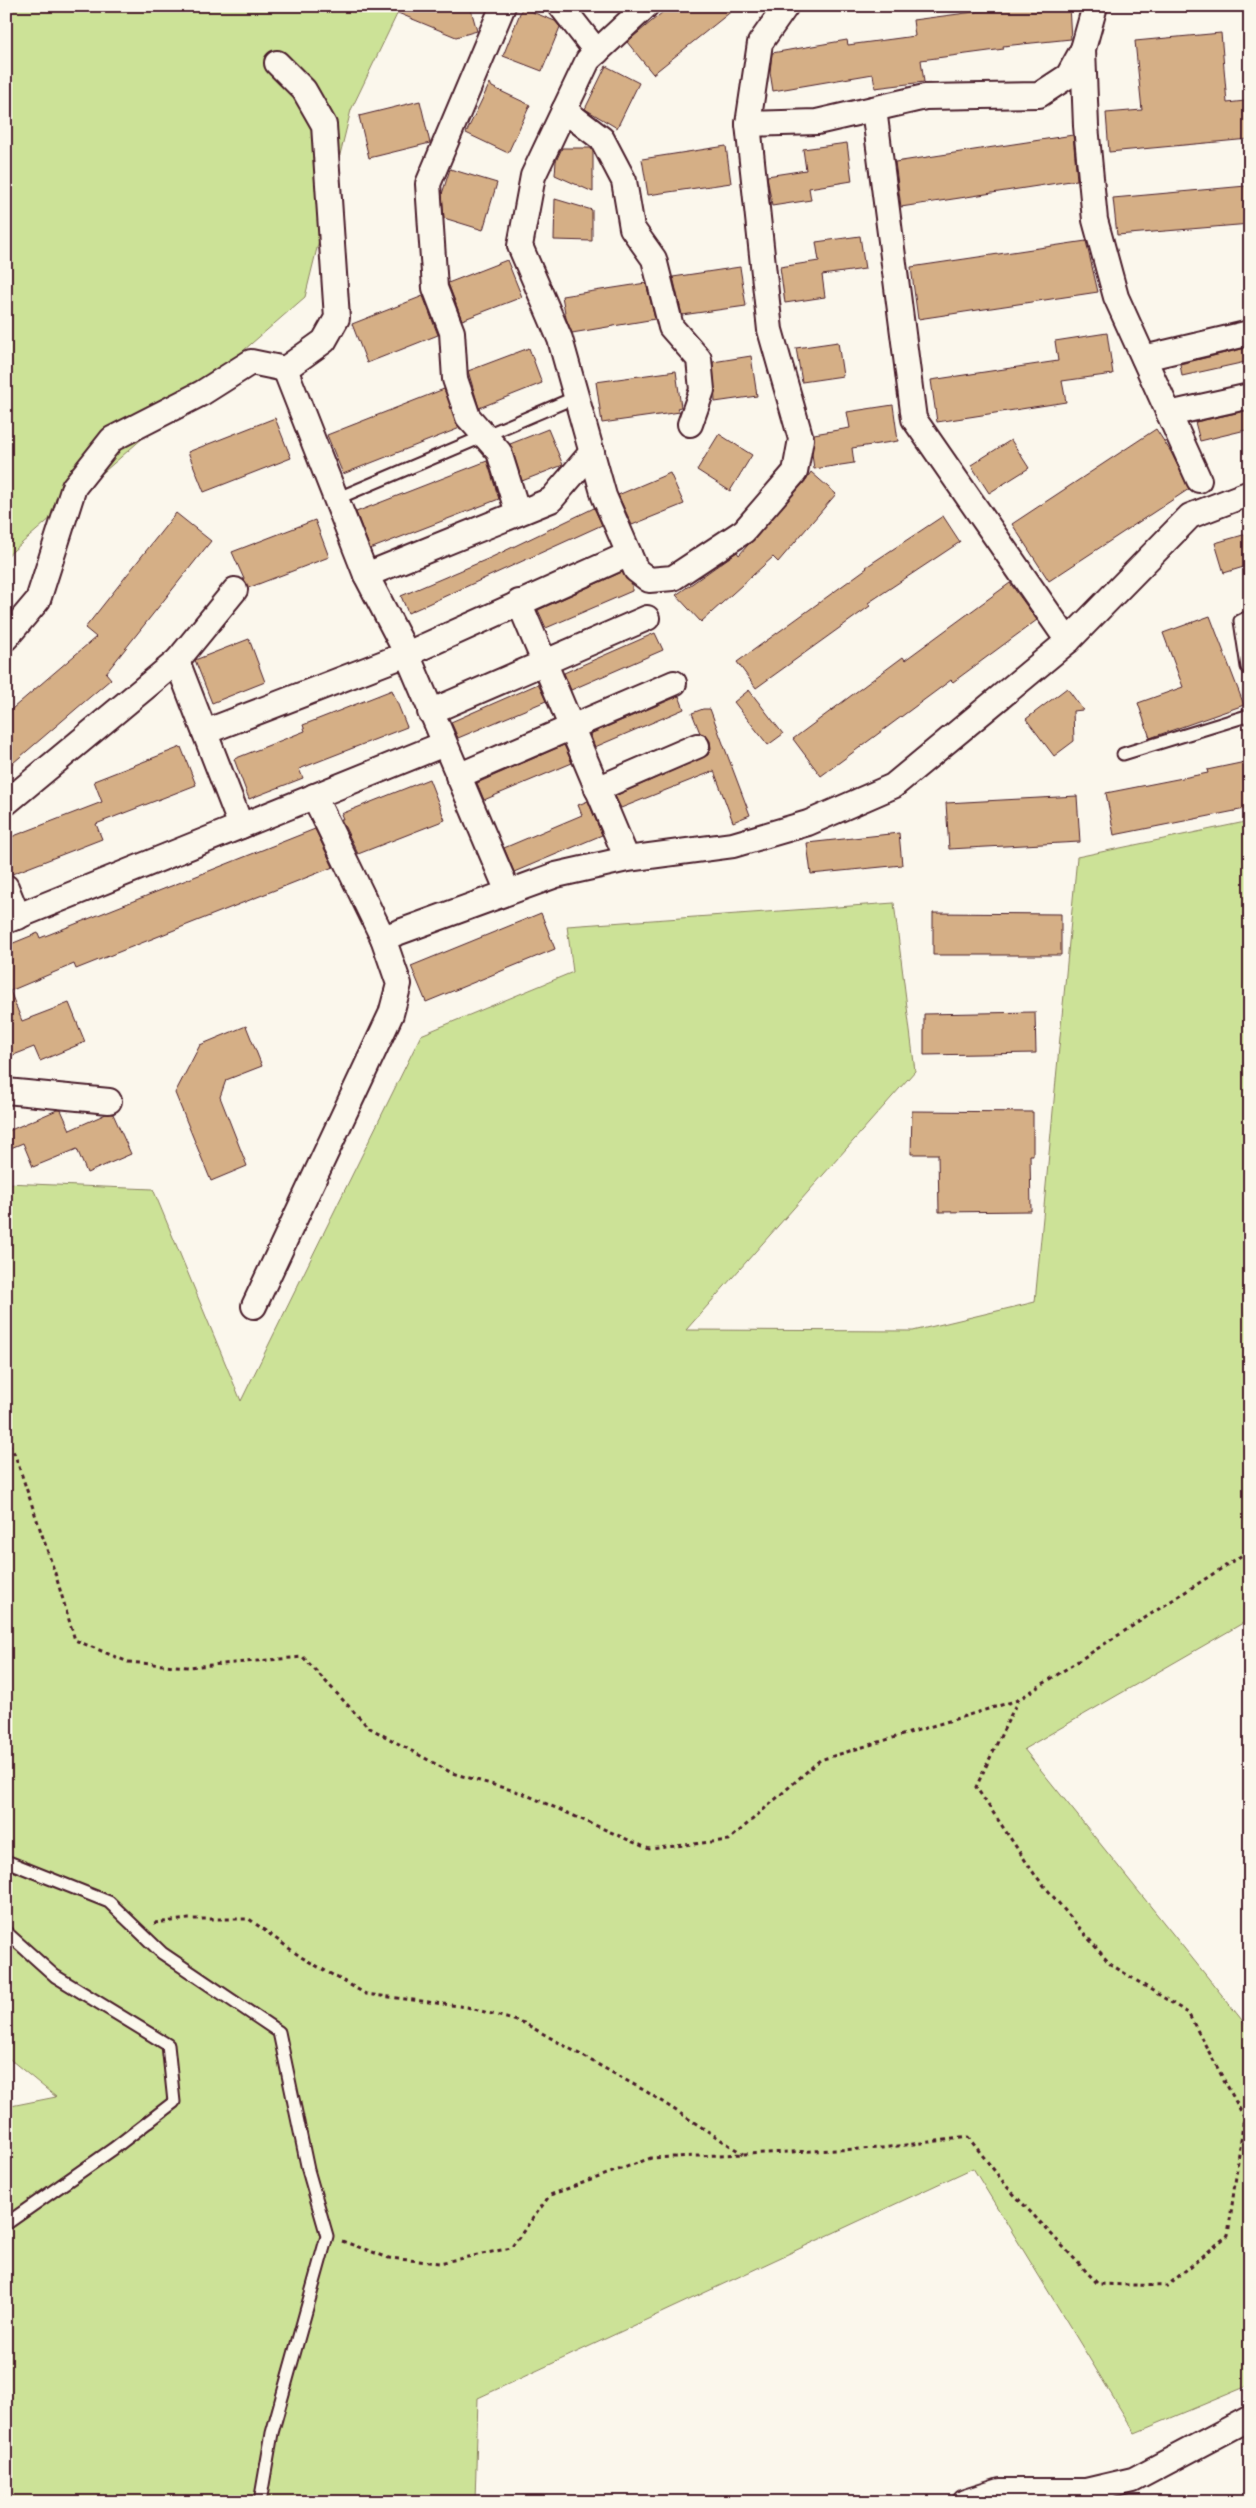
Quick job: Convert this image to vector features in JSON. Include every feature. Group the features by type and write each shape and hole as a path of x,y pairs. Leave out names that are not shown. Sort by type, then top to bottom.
{"street":[{"path":"503,6 428,184 435,288 452,332 455,379 468,417 499,452 518,513"},
{"path":"561,6 597,52"},
{"path":"646,6 588,60 533,176 520,246 560,339 604,496 636,570 649,580 673,578 744,531 795,472 801,439 770,330 748,124 760,43 786,6"},
{"path":"748,124 817,122 925,98 1039,95 1068,76 1083,49 1095,6"},
{"path":"1083,49 1086,126 1095,220 1116,297 1199,480"},
{"path":"6,638 38,600 74,487 112,439 202,392 251,362 285,369 324,341 337,318 324,125 304,90 277,63"},
{"path":"874,109 914,419 1068,641"},
{"path":"564,110 602,139 624,181 632,228 654,259 671,327 699,359 702,390 690,424"},
{"path":"1144,358 1250,333"},
{"path":"285,369 366,575 407,654 508,892"},
{"path":"1169,414 1250,396"},
{"path":"366,575 551,500 592,452"},
{"path":"383,938 556,875 628,859 733,845 808,823 893,786 1068,641 1190,516 1250,493"},
{"path":"205,732 407,654 629,554"},
{"path":"6,803 177,661 235,590"},
{"path":"519,602 628,859"},
{"path":"430,712 647,618"},
{"path":"177,661 242,826"},
{"path":"458,776 674,683"},
{"path":"6,887 12,919 444,744"},
{"path":"598,788 697,746"},
{"path":"254,1306 391,1014 399,984 383,938 314,796"},
{"path":"6,1091 110,1101"},
{"path":"965,2502 1000,2491 1086,2491 1132,2480 1250,2418"}],"lane":[{"path":"336,500 576,397"},
{"path":"1250,616 1240,622 1247,667 1250,667"},
{"path":"1123,754 1250,715"},
{"path":"6,1861 109,1902 162,1953 279,2032 308,2170 327,2236 272,2433 260,2502"},
{"path":"6,1932 55,1976 168,2045 174,2102 113,2149 6,2224"}],"path":[{"path":"6,1437 15,1455 55,1573 75,1640 128,1662 188,1667 303,1657 368,1727 452,1773 522,1793 649,1850 729,1840 820,1760 1018,1700 1250,1550"},
{"path":"327,2236 390,2258 439,2263 511,2248 550,2195 651,2158 882,2148 968,2137 1008,2188 1098,2284 1167,2286 1228,2235 1244,2117 1188,2013 1110,1964 1035,1875 976,1787 1018,1700"},
{"path":"133,1925 189,1919 249,1919 301,1957 366,1994 467,2007 524,2023 647,2092 744,2155"}],"green space":[{"path":"6,6 401,6 351,110 305,297 6,557"},
{"path":"1250,821 1250,1619 1024,1749 1250,2030 1250,2385 1135,2433 973,2168 478,2398 475,2502 6,2502 6,2107 56,2097 6,2056 6,1183 153,1189 241,1401 421,1035 573,972 567,926 894,903 915,1071 686,1330 913,1331 1035,1302 1077,857"}],"building":[{"path":"381,6 470,6 477,31 456,37"},
{"path":"670,6 738,6 653,74 627,42"},
{"path":"1020,6 1069,6 1071,39 1003,46 1004,49 921,60 924,82 875,88 873,74 773,91 770,72 772,53 847,40 848,45 915,36 913,20"},
{"path":"522,8 555,21 560,27 542,71 503,56"},
{"path":"1221,33 1227,103 1245,101 1249,139 1109,152 1106,113 1142,110 1135,41"},
{"path":"606,66 639,83 617,128 585,109"},
{"path":"490,83 492,87 530,105 508,153 466,133"},
{"path":"420,101 430,143 369,158 359,116"},
{"path":"1073,135 1077,180 901,207 895,162"},
{"path":"847,143 852,181 809,188 811,200 772,206 767,176 806,170 803,149"},
{"path":"726,146 731,183 648,195 642,159"},
{"path":"562,148 591,148 593,152 593,192 555,175 556,161"},
{"path":"450,169 497,183 483,230 444,218 442,194"},
{"path":"1246,186 1250,224 1117,235 1113,198"},
{"path":"555,199 592,210 592,241 554,240"},
{"path":"860,236 865,269 822,275 825,297 785,303 780,267 819,261 816,242"},
{"path":"1086,241 1098,292 918,319 911,267"},
{"path":"507,260 522,297 462,320 448,283"},
{"path":"740,267 746,306 682,315 673,277"},
{"path":"646,283 655,319 572,333 566,318 562,296"},
{"path":"423,296 438,335 367,363 352,324"},
{"path":"1107,333 1113,374 1062,381 1066,402 937,422 931,380 1058,361 1055,341"},
{"path":"838,342 843,376 802,382 796,348"},
{"path":"1250,347 1250,361 1182,376 1180,364"},
{"path":"529,348 542,383 479,408 468,371"},
{"path":"751,356 757,396 715,402 713,362"},
{"path":"676,371 681,407 677,408 680,412 602,423 596,382"},
{"path":"444,389 460,428 343,474 327,435"},
{"path":"893,405 898,441 852,448 854,463 814,469 812,454 814,434 850,428 847,412"},
{"path":"1250,410 1250,429 1200,441 1195,422"},
{"path":"275,418 291,458 204,492 188,452"},
{"path":"548,429 563,465 522,481 510,444"},
{"path":"1156,429 1171,452 1189,489 1049,581 1012,524"},
{"path":"719,434 752,455 730,491 697,470"},
{"path":"1011,440 1029,468 989,493 971,465"},
{"path":"487,461 499,499 370,549 356,512"},
{"path":"811,472 836,494 778,562 773,557 701,622 676,595 737,552 739,555"},
{"path":"670,473 684,504 632,525 618,495"},
{"path":"594,508 602,525 408,613 401,596 490,558"},
{"path":"176,513 211,541 106,673 111,679 6,769 6,714 96,637 85,628"},
{"path":"943,516 960,542 868,603 870,606 756,688 737,662 866,567"},
{"path":"315,520 329,557 248,588 232,552"},
{"path":"1250,533 1250,565 1224,573 1215,543"},
{"path":"622,572 632,584 632,591 546,628 538,610"},
{"path":"1010,583 1037,620 953,682 951,680 821,776 793,739 903,657 905,660"},
{"path":"1210,616 1244,705 1150,738 1138,703 1183,687 1163,633"},
{"path":"655,633 663,650 571,690 564,673"},
{"path":"249,639 265,682 212,703 195,660"},
{"path":"538,684 546,701 458,738 451,722"},
{"path":"1067,688 1083,710 1073,711 1074,741 1054,756 1026,719"},
{"path":"392,690 407,727 299,769 303,778 249,799 234,759 305,731 303,725"},
{"path":"749,690 783,734 768,745 734,702"},
{"path":"679,696 684,709 595,747 590,734"},
{"path":"703,709 710,709 750,815 733,822 714,771 621,808 615,796 708,755 711,748 710,741 706,735 700,733 692,713"},
{"path":"564,745 572,763 484,800 477,783"},
{"path":"181,747 196,785 96,824 102,839 12,874 6,859 6,839 102,802 94,781"},
{"path":"1250,761 1250,808 1114,835 1106,793 1208,773 1207,770"},
{"path":"429,779 445,820 358,854 341,819 343,819 341,814"},
{"path":"1077,796 1080,842 949,849 946,803"},
{"path":"588,801 602,835 514,872 504,848 582,815 578,805"},
{"path":"315,829 333,867 76,969 74,964 10,991 22,1021 69,1003 85,1042 40,1061 34,1047 6,1058 6,946 38,933 40,938"},
{"path":"899,833 902,865 811,874 807,843"},
{"path":"541,913 555,949 426,1002 411,966"},
{"path":"933,913 1061,914 1061,955 933,955"},
{"path":"1035,1012 1036,1053 924,1055 924,1014"},
{"path":"246,1026 262,1066 226,1080 220,1097 247,1166 211,1181 175,1093 200,1045"},
{"path":"61,1110 70,1130 106,1114 113,1114 131,1154 87,1173 77,1149 33,1167 23,1143 6,1150 6,1132"},
{"path":"912,1111 1033,1112 1033,1155 1030,1155 1031,1211 939,1212 938,1154 911,1154"}]}
